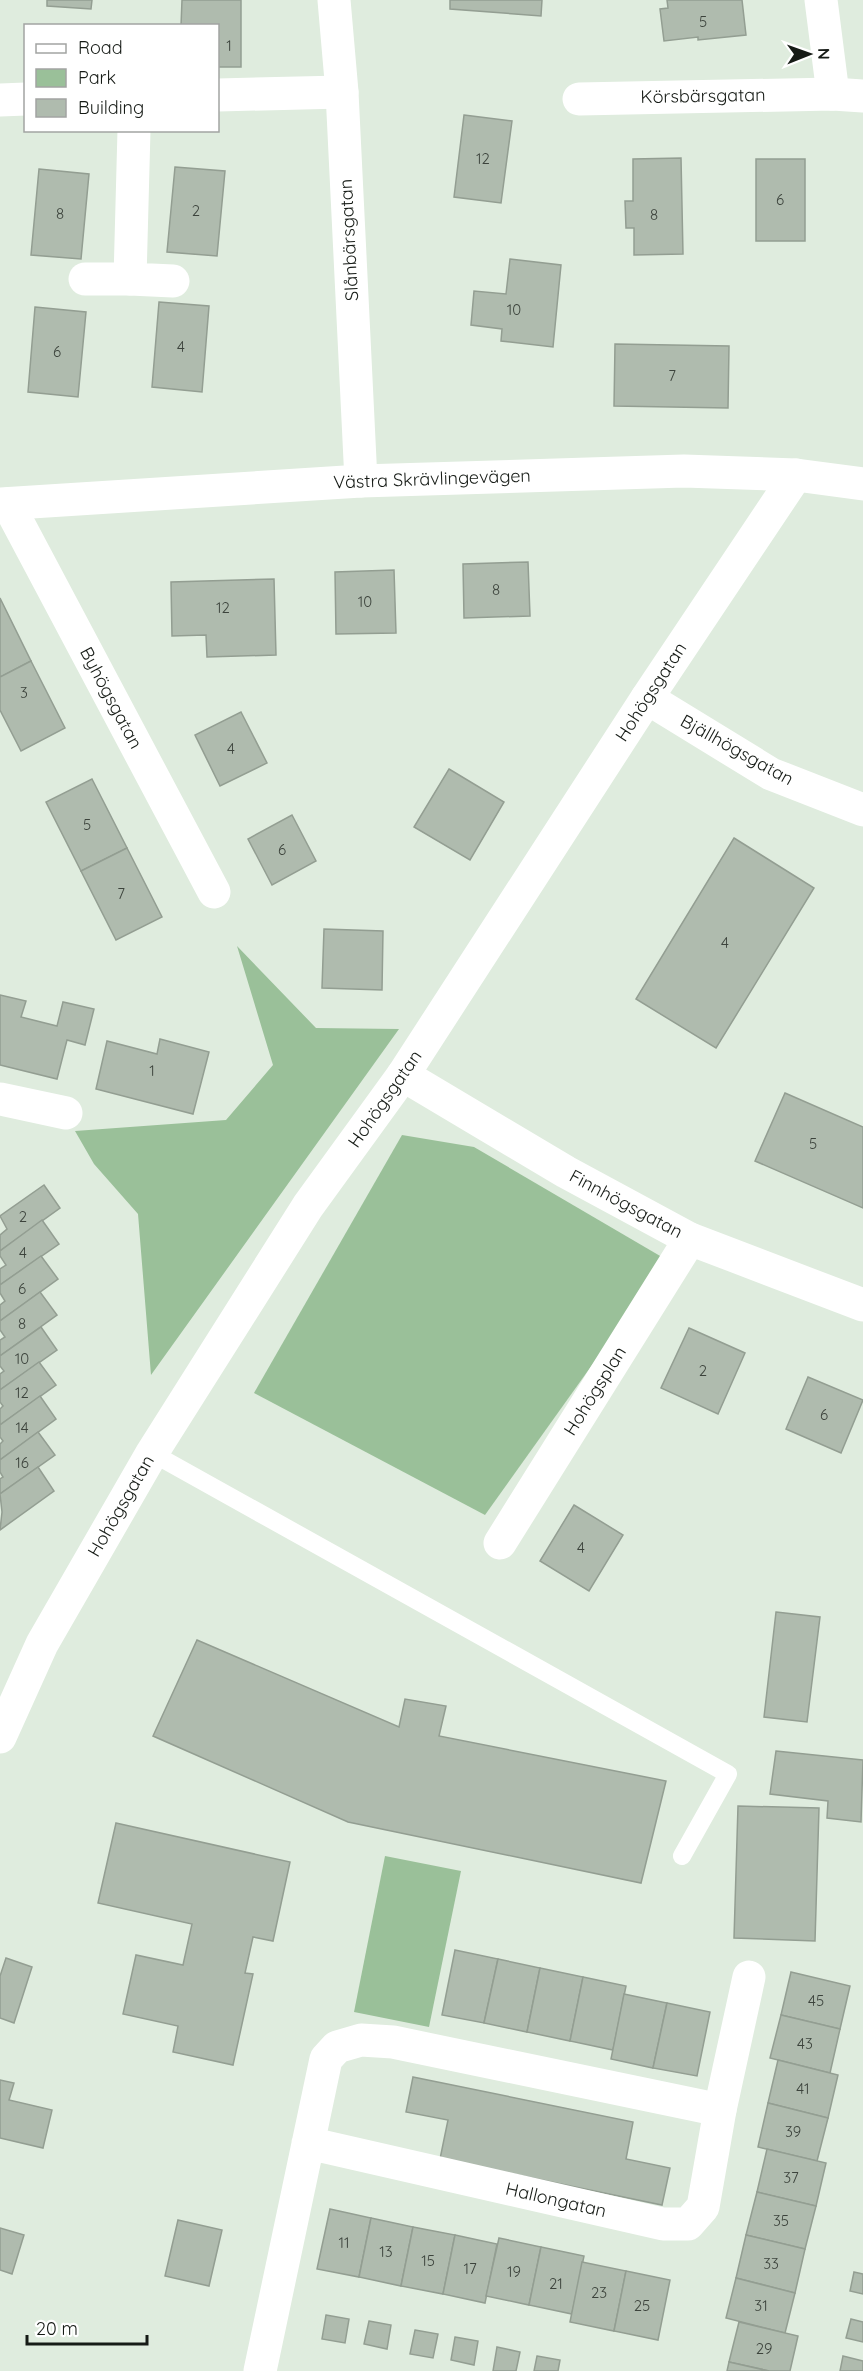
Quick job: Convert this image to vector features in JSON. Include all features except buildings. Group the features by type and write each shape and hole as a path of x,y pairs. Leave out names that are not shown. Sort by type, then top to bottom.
{"street":[{"name":"Slånbärsgatan","path":"334,0 342,92 361,481"},
{"path":"821,0 848,95"},
{"path":"219,95 342,92"},
{"name":"Körsbärsgatan","path":"579,99 848,95"},
{"path":"0,100 24,99"},
{"path":"130,279 134,132"},
{"path":"86,279 173,281"},
{"name":"Västra Skrävlingevägen","path":"4,504 361,481 684,471 796,475 863,484"},
{"name":"Hohögsgatan","path":"0,1737 42,1644 152,1453 308,1206 403,1076 647,698 796,475"},
{"name":"Byhögsgatan","path":"4,504 213,892"},
{"name":"Bjällhögsgatan","path":"647,698 771,774 863,810"},
{"name":"Finnhögsgatan","path":"403,1076 566,1173 690,1239 863,1305"},
{"path":"0,1099 66,1113"},
{"name":"Hohögsplan","path":"500,1543 690,1239"},
{"name":"Hallongatan","path":"308,2144 663,2224 688,2224 703,2207 720,2110 749,1977"},
{"path":"260,2371 326,2059 337,2047 361,2040 393,2042 720,2110"}],"lane":[{"path":"152,1453 729,1774 682,1856"}],"green space":[{"path":"237,946 316,1028 399,1029 151,1375 138,1214 94,1164 75,1131 226,1120 273,1065"},
{"path":"402,1135 474,1147 667,1260 485,1515 254,1393"},
{"path":"385,1856 461,1871 429,2027 354,2012"}]}
